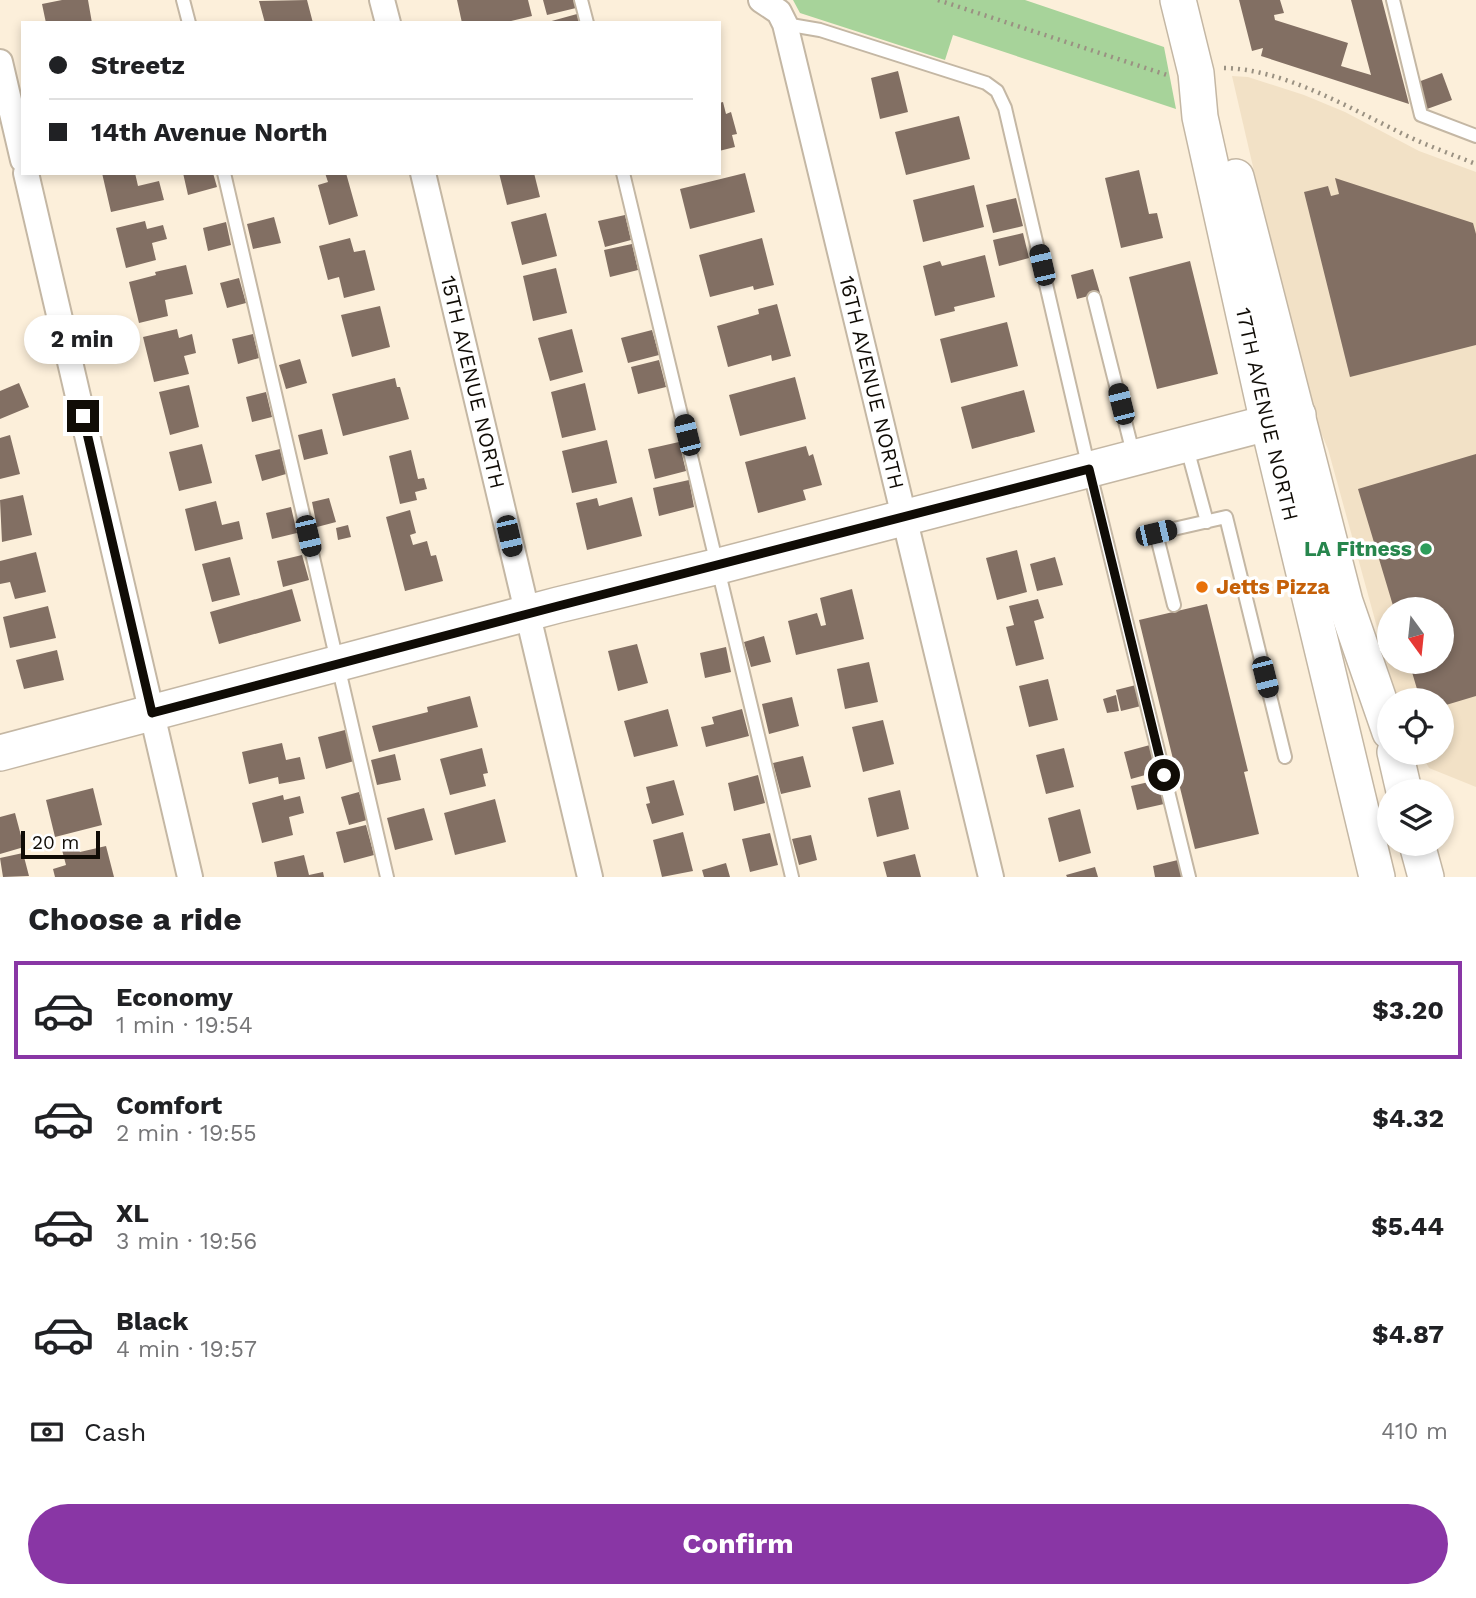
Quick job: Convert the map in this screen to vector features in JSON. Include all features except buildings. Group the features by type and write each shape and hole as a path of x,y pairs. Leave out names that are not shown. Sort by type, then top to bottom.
{"street":[{"path":"382,0 387,21"},
{"name":"17TH AVENUE NORTH","path":"1178,0 1198,73 1200,117 1283,419 1377,695"},
{"name":"16TH AVENUE NORTH","path":"775,12 990,877"},
{"path":"0,62 21,151"},
{"path":"26,175 190,877"},
{"name":"15TH AVENUE NORTH","path":"424,175 590,877"},
{"path":"0,753 1283,419"},
{"name":"17TH AVENUE NORTH","path":"1283,419 1377,877"},
{"path":"1420,856 1426,877"}],"lane":[{"path":"183,0 188,21"},
{"path":"581,0 586,21"},
{"path":"1393,0 1422,115 1476,136"},
{"path":"775,12 820,30 986,83 997,91 1005,108 1089,469 1189,877"},
{"path":"224,175 387,877"},
{"path":"623,175 792,877"},
{"path":"1094,298 1134,457"},
{"path":"1186,444 1207,522"},
{"path":"1174,605 1156,533 1226,517 1284,757"}],"path":[{"path":"938,0 1198,73 1244,69 1306,89 1424,144 1476,164"}],"shaded area":[{"path":"1232,76 1248,77 1304,95 1345,112 1419,151 1476,172 1476,787 1427,765 1454,765 1454,688 1394,688 1390,674 1454,674 1454,597 1377,597 1377,627 1328,449 1307,400"}],"green space":[{"path":"793,0 1025,0 1164,47 1176,109 953,35 945,60 800,13"}],"place":[{"name":"LA Fitness","path":"1426,549"},
{"name":"Jetts Pizza","path":"1202,587"}],"route":[{"path":"83,416 152,713 1089,469 1164,775"}]}
